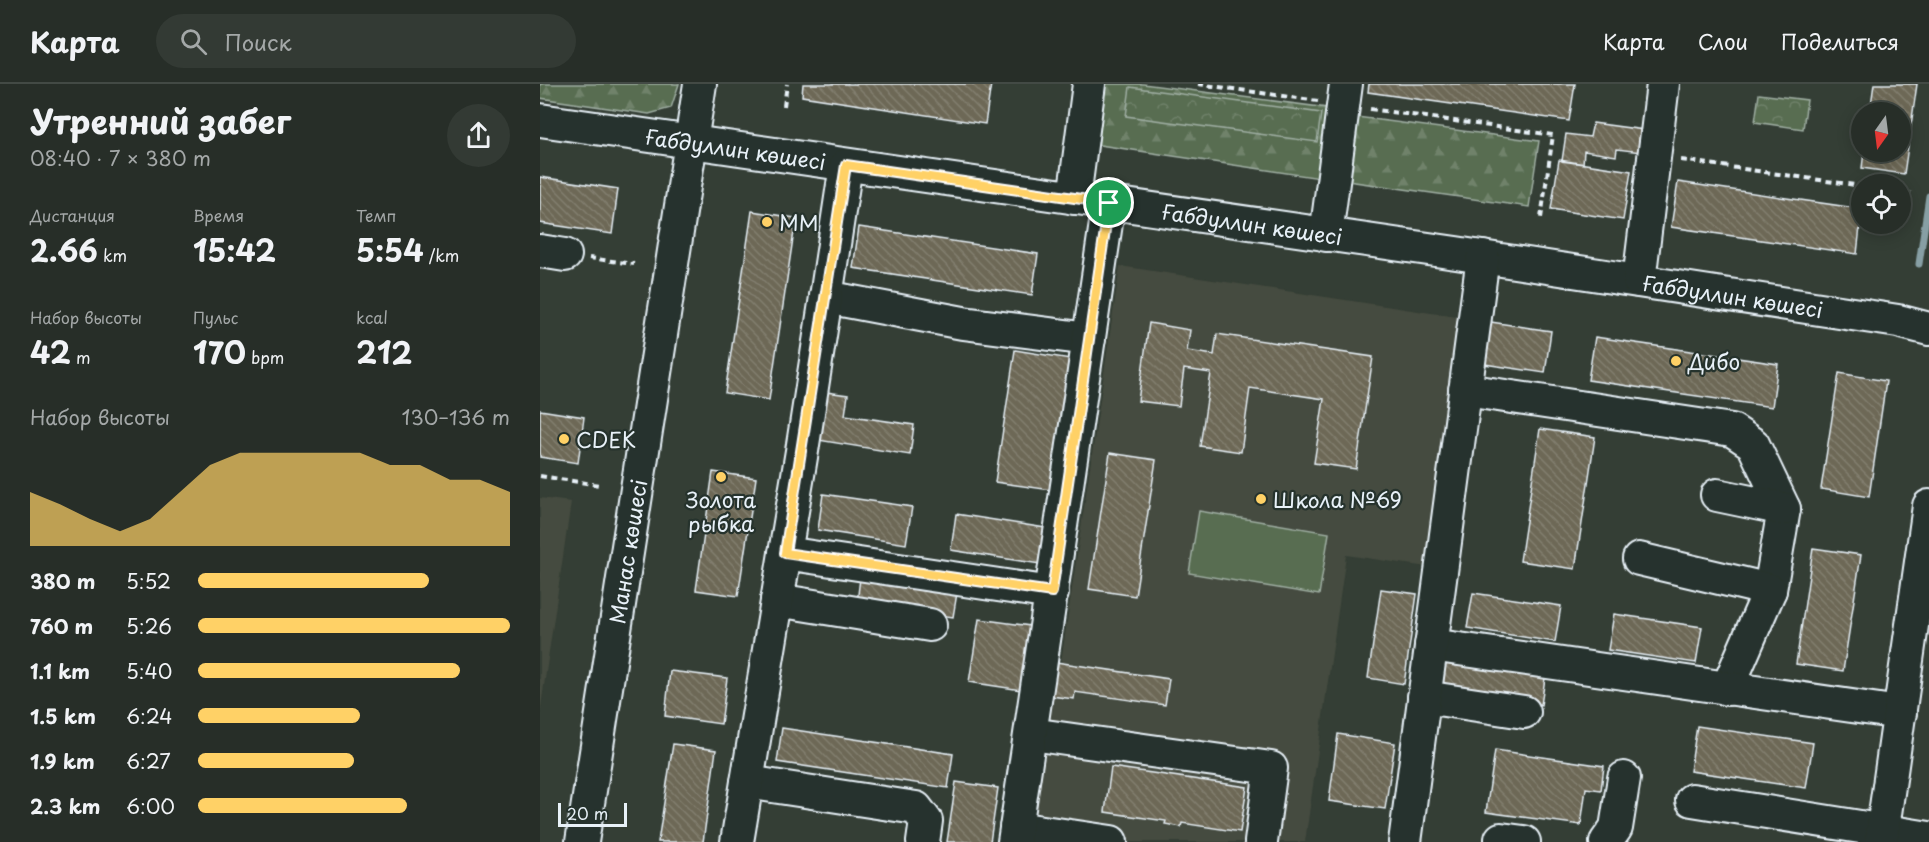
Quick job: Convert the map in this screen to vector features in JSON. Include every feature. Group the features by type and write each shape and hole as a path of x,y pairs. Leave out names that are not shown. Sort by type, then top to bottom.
{"street":[{"name":"Манас көшесі","path":"582,842 700,84"},
{"path":"1074,198 1089,84"},
{"path":"1639,281 1663,84"},
{"path":"1326,235 1345,94"},
{"name":"Ғабдуллин көшесі","path":"540,120 1483,257 1898,321 1929,329"},
{"path":"737,842 846,165"},
{"path":"1109,203 1015,835 1111,842"},
{"path":"1405,842 1483,257"},
{"path":"826,297 963,322 1089,339"},
{"path":"1465,390 1732,430 1753,444 1784,509 1770,590 1726,689"},
{"path":"1717,495 1784,509"},
{"path":"1882,836 1929,506"},
{"path":"785,553 1052,592"},
{"path":"1639,559 1770,590"},
{"path":"777,600 930,625"},
{"path":"1431,645 1900,713"},
{"path":"1424,697 1524,712"},
{"path":"1031,734 1271,768 1261,842"},
{"path":"1606,842 1616,828 1624,778"},
{"path":"747,782 916,808 926,821 923,842"},
{"path":"1692,800 1882,836 1929,838"}],"path":[{"path":"784,106 787,84"},
{"path":"1197,84 1345,94 1552,135 1541,218"},
{"path":"1654,156 1851,184"},
{"path":"552,253 634,264"},
{"path":"540,476 599,485"}],"shaded area":[{"name":"Школа №69","path":"1120,266 1464,318 1427,567 1346,555 1305,842 1031,842 1056,662 1061,662"},
{"path":"540,498 571,502 540,713"}],"green space":[{"path":"540,84 679,84 671,108 649,114 540,98"},
{"path":"1099,84 1143,84 1335,109 1327,179 1093,144"},
{"path":"1130,87 1321,113 1317,142 1126,116"},
{"path":"1759,94 1807,100 1803,129 1755,122"},
{"path":"1349,116 1539,141 1529,207 1341,180"},
{"path":"1199,511 1329,533 1319,595 1189,573"}],"building":[{"path":"803,84 991,84 985,124 802,96"},
{"path":"1369,84 1575,84 1569,121 1368,92"},
{"path":"1874,84 1917,84 1911,126 1911,102 1871,102"},
{"path":"1593,123 1644,130 1641,152 1617,149 1616,156 1584,151 1583,164 1562,161 1566,134 1590,137"},
{"path":"1559,160 1631,171 1623,220 1551,209"},
{"path":"1863,162 1906,162 1904,174 1862,168"},
{"path":"540,177 618,189 612,234 540,223"},
{"path":"1678,182 1851,207 1851,234 1859,234 1857,254 1671,227"},
{"path":"752,211 796,218 769,400 725,393"},
{"path":"859,227 1038,254 1032,295 853,268"},
{"path":"1484,321 1551,331 1545,373 1478,363"},
{"path":"1149,323 1190,330 1187,351 1214,355 1217,334 1373,357 1356,469 1314,463 1324,399 1250,388 1241,452 1200,446 1211,373 1184,369 1179,406 1138,401"},
{"path":"1595,337 1778,364 1772,407 1588,380"},
{"path":"1015,350 1071,359 1051,490 995,482"},
{"path":"1839,373 1886,381 1869,497 1821,489"},
{"path":"826,392 848,395 845,415 914,425 910,455 818,440"},
{"path":"540,410 584,417 578,463 540,457"},
{"path":"1540,429 1595,437 1575,569 1520,561"},
{"path":"1110,453 1156,460 1135,596 1089,589"},
{"path":"713,472 756,478 738,596 696,590"},
{"path":"823,494 912,507 906,544 818,530"},
{"path":"956,514 1045,528 1040,564 951,550"},
{"path":"1813,548 1861,555 1843,671 1796,664"},
{"path":"860,578 957,593 953,617 857,603"},
{"path":"1381,589 1417,594 1404,684 1368,678"},
{"path":"1473,593 1561,606 1555,642 1467,628"},
{"path":"1614,614 1702,627 1696,663 1608,650"},
{"path":"979,619 1030,626 1021,690 969,682"},
{"path":"1056,662 1169,679 1165,705 1075,692 1074,699 1051,696"},
{"path":"1445,662 1545,678 1541,705 1456,692 1442,685"},
{"path":"670,671 727,678 721,724 665,716"},
{"path":"1697,726 1813,743 1806,788 1690,771"},
{"path":"782,728 953,754 948,788 777,762"},
{"path":"1338,734 1395,743 1385,809 1329,801"},
{"path":"673,744 716,750 703,842 658,842"},
{"path":"1495,750 1604,766 1601,790 1586,788 1581,825 1486,812"},
{"path":"1111,767 1247,787 1240,832 1182,823 1181,827 1165,824 1166,821 1105,812"},
{"path":"956,782 998,788 990,842 947,842"}],"waterway":[{"path":"1919,264 1929,196"}],"place":[{"name":"MM","path":"767,222"},
{"name":"Дибо","path":"1676,361"},
{"name":"CDEK","path":"564,439"},
{"name":"Золота рыбка","path":"721,477"},
{"name":"Школа №69","path":"1261,499"}],"route":[{"path":"846,165 1109,203 1052,592 785,553 846,165"}]}
